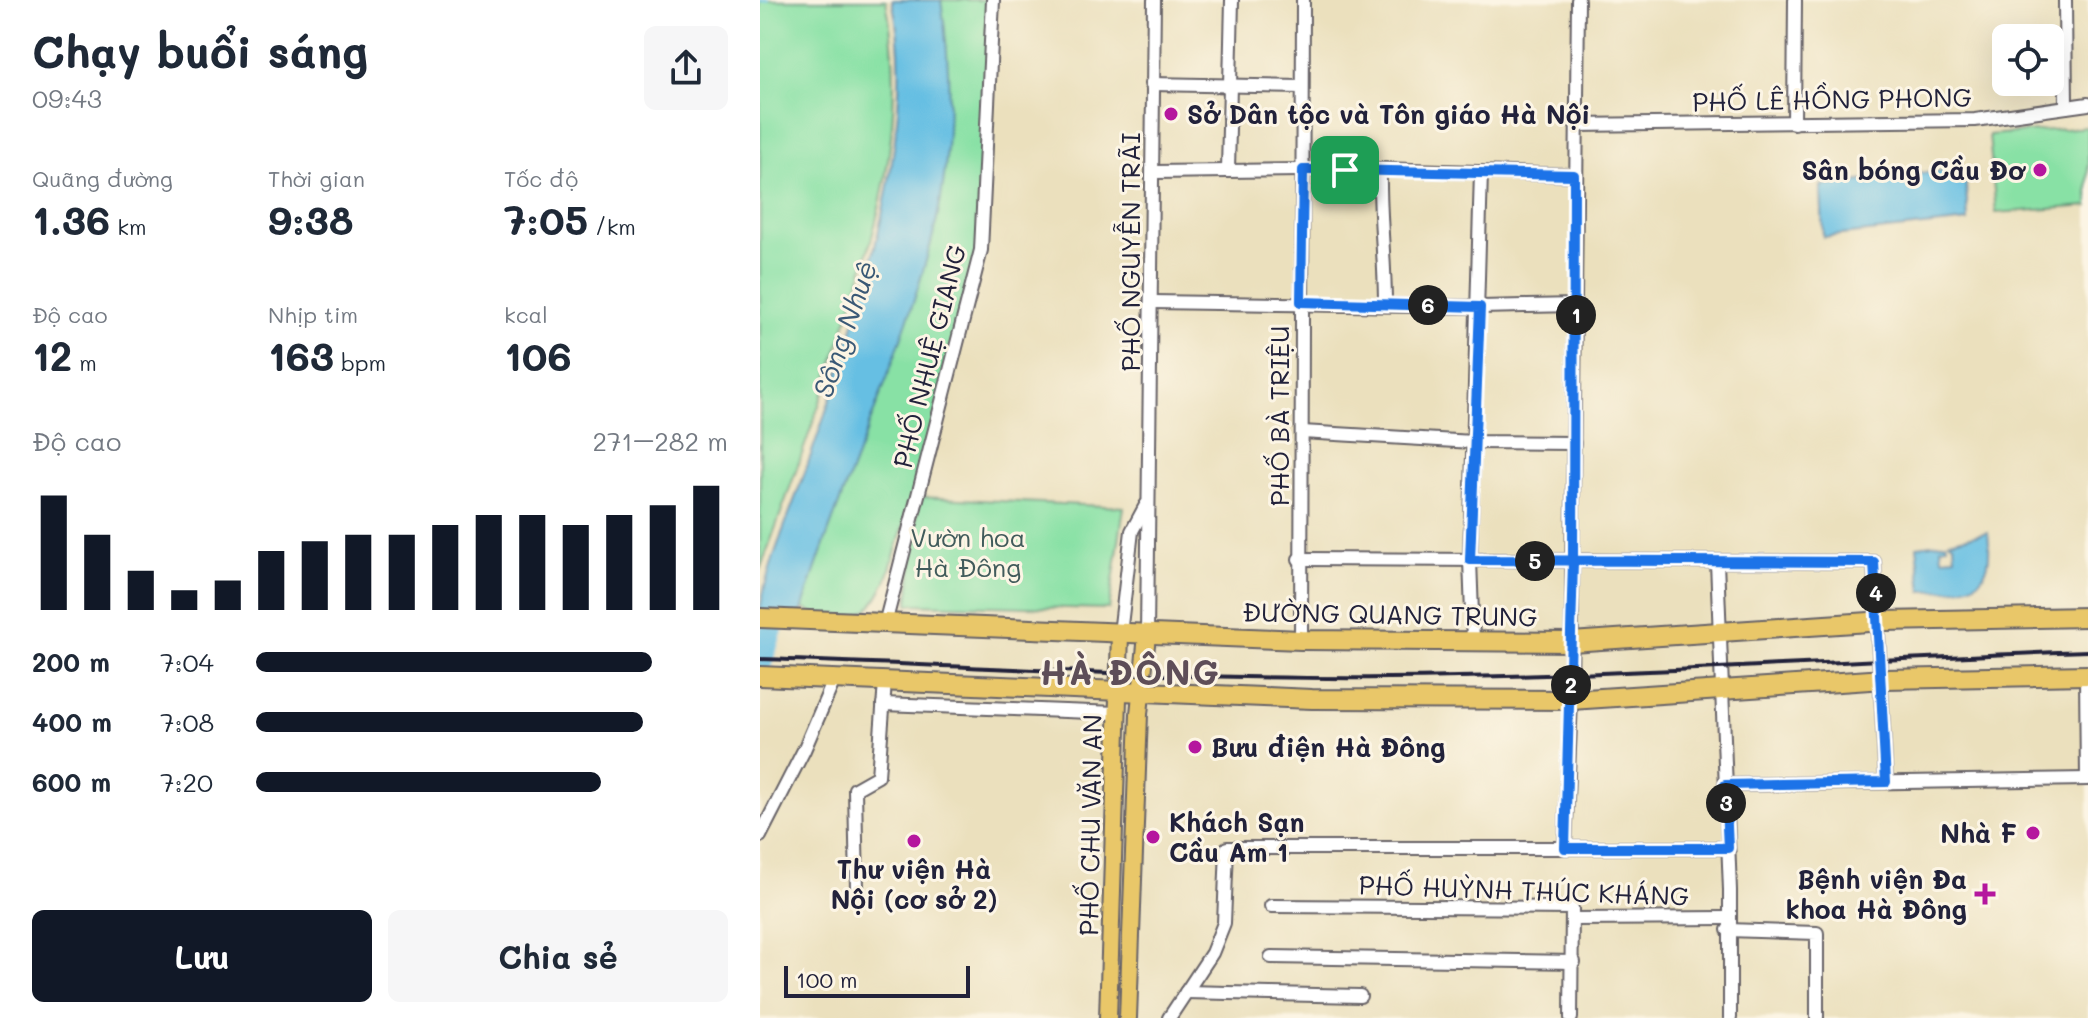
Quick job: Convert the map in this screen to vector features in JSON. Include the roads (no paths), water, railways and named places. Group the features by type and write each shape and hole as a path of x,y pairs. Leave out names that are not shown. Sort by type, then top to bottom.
{"highway":[{"name":"ĐƯỜNG QUANG TRUNG","path":"760,618 885,624 1147,628 1301,640 1571,642 1877,621 2088,617"},
{"path":"760,676 1312,699 1571,700 1879,679 2087,675"}],"main road":[{"name":"PHỐ CHU VĂN AN","path":"1108,1018 1116,692 1121,627"},
{"name":"PHỐ CHU VĂN AN","path":"1128,1018 1139,714 1147,628"},
{"path":"1117,713 1139,714"},
{"path":"1111,951 1130,952"}],"street":[{"name":"PHỐ NHUỆ GIANG","path":"885,624 914,500 947,392 981,250 993,0"},
{"name":"PHỐ NGUYỄN TRÃI","path":"1147,628 1146,505 1155,172 1151,84 1154,0"},
{"path":"1228,170 1232,0"},
{"name":"PHỐ BÀ TRIỆU","path":"1301,640 1303,0"},
{"path":"1565,848 1571,700 1578,0"},
{"path":"1794,123 1795,0"},
{"path":"2065,0 2066,107"},
{"path":"1151,84 1302,87"},
{"name":"PHỐ LÊ HỒNG PHONG","path":"1576,125 1975,120 2088,104"},
{"path":"1155,172 1380,169 1574,175"},
{"path":"1380,169 1379,221 1385,234 1385,304"},
{"path":"1473,641 1470,560 1480,307 1481,172"},
{"path":"1153,302 1480,307 1576,305"},
{"path":"1302,432 1473,442 1574,443"},
{"name":"PHỐ NGUYỄN TRÃI","path":"1121,627 1132,531 1146,505"},
{"path":"1299,559 1874,562 1886,782"},
{"path":"1717,562 1728,848 1730,1018"},
{"path":"1725,785 2087,779 2087,675"},
{"path":"760,836 804,750 825,679"},
{"path":"857,889 855,789 878,776 885,682"},
{"path":"883,704 1117,713"},
{"path":"1169,1018 1212,953 1224,923 1227,848 1728,848"},
{"name":"PHỐ HUỲNH THÚC KHÁNG","path":"1271,906 1572,908 1573,919 1728,924 1817,933 1817,1018"},
{"path":"1571,1018 1573,919"},
{"path":"1271,957 1574,962"},
{"path":"1186,992 1360,996"}],"water":[{"path":"892,0 941,0 949,91 947,153 938,214 902,337 800,617 760,616 771,565 842,363 877,238 898,112 899,53"},
{"path":"1965,168 1968,221 1823,237 1821,186"},
{"path":"1988,532 1988,565 1976,582 1954,589 1922,591 1917,546 1946,542 1947,546 1941,547 1942,558 1955,557 1954,545 1949,541"}],"waterway":[{"path":"760,1 767,0"},
{"name":"Sông Nhuệ","path":"760,666 781,602"}],"railway":[{"path":"760,659 1152,674 1387,678 1650,671 2088,651"}],"place":[{"name":"Sở Dân tộc và Tôn giáo Hà Nội","path":"1171,114"},
{"name":"Sân bóng Cầu Đơ","path":"2040,170"},
{"name":"Bưu điện Hà Đông","path":"1195,747"},
{"name":"Nhà F","path":"2033,833"},
{"name":"Khách Sạn Cầu Am 1","path":"1153,837"},
{"name":"Thư viện Hà Nội (cơ sở 2)","path":"914,841"},
{"name":"Bệnh viện Đa khoa Hà Đông","path":"1985,894"}],"district":[{"name":"HÀ ĐÔNG","path":"1130,671"}],"park label":[{"name":"Vườn hoa Hà Đông","path":"968,552"}]}
